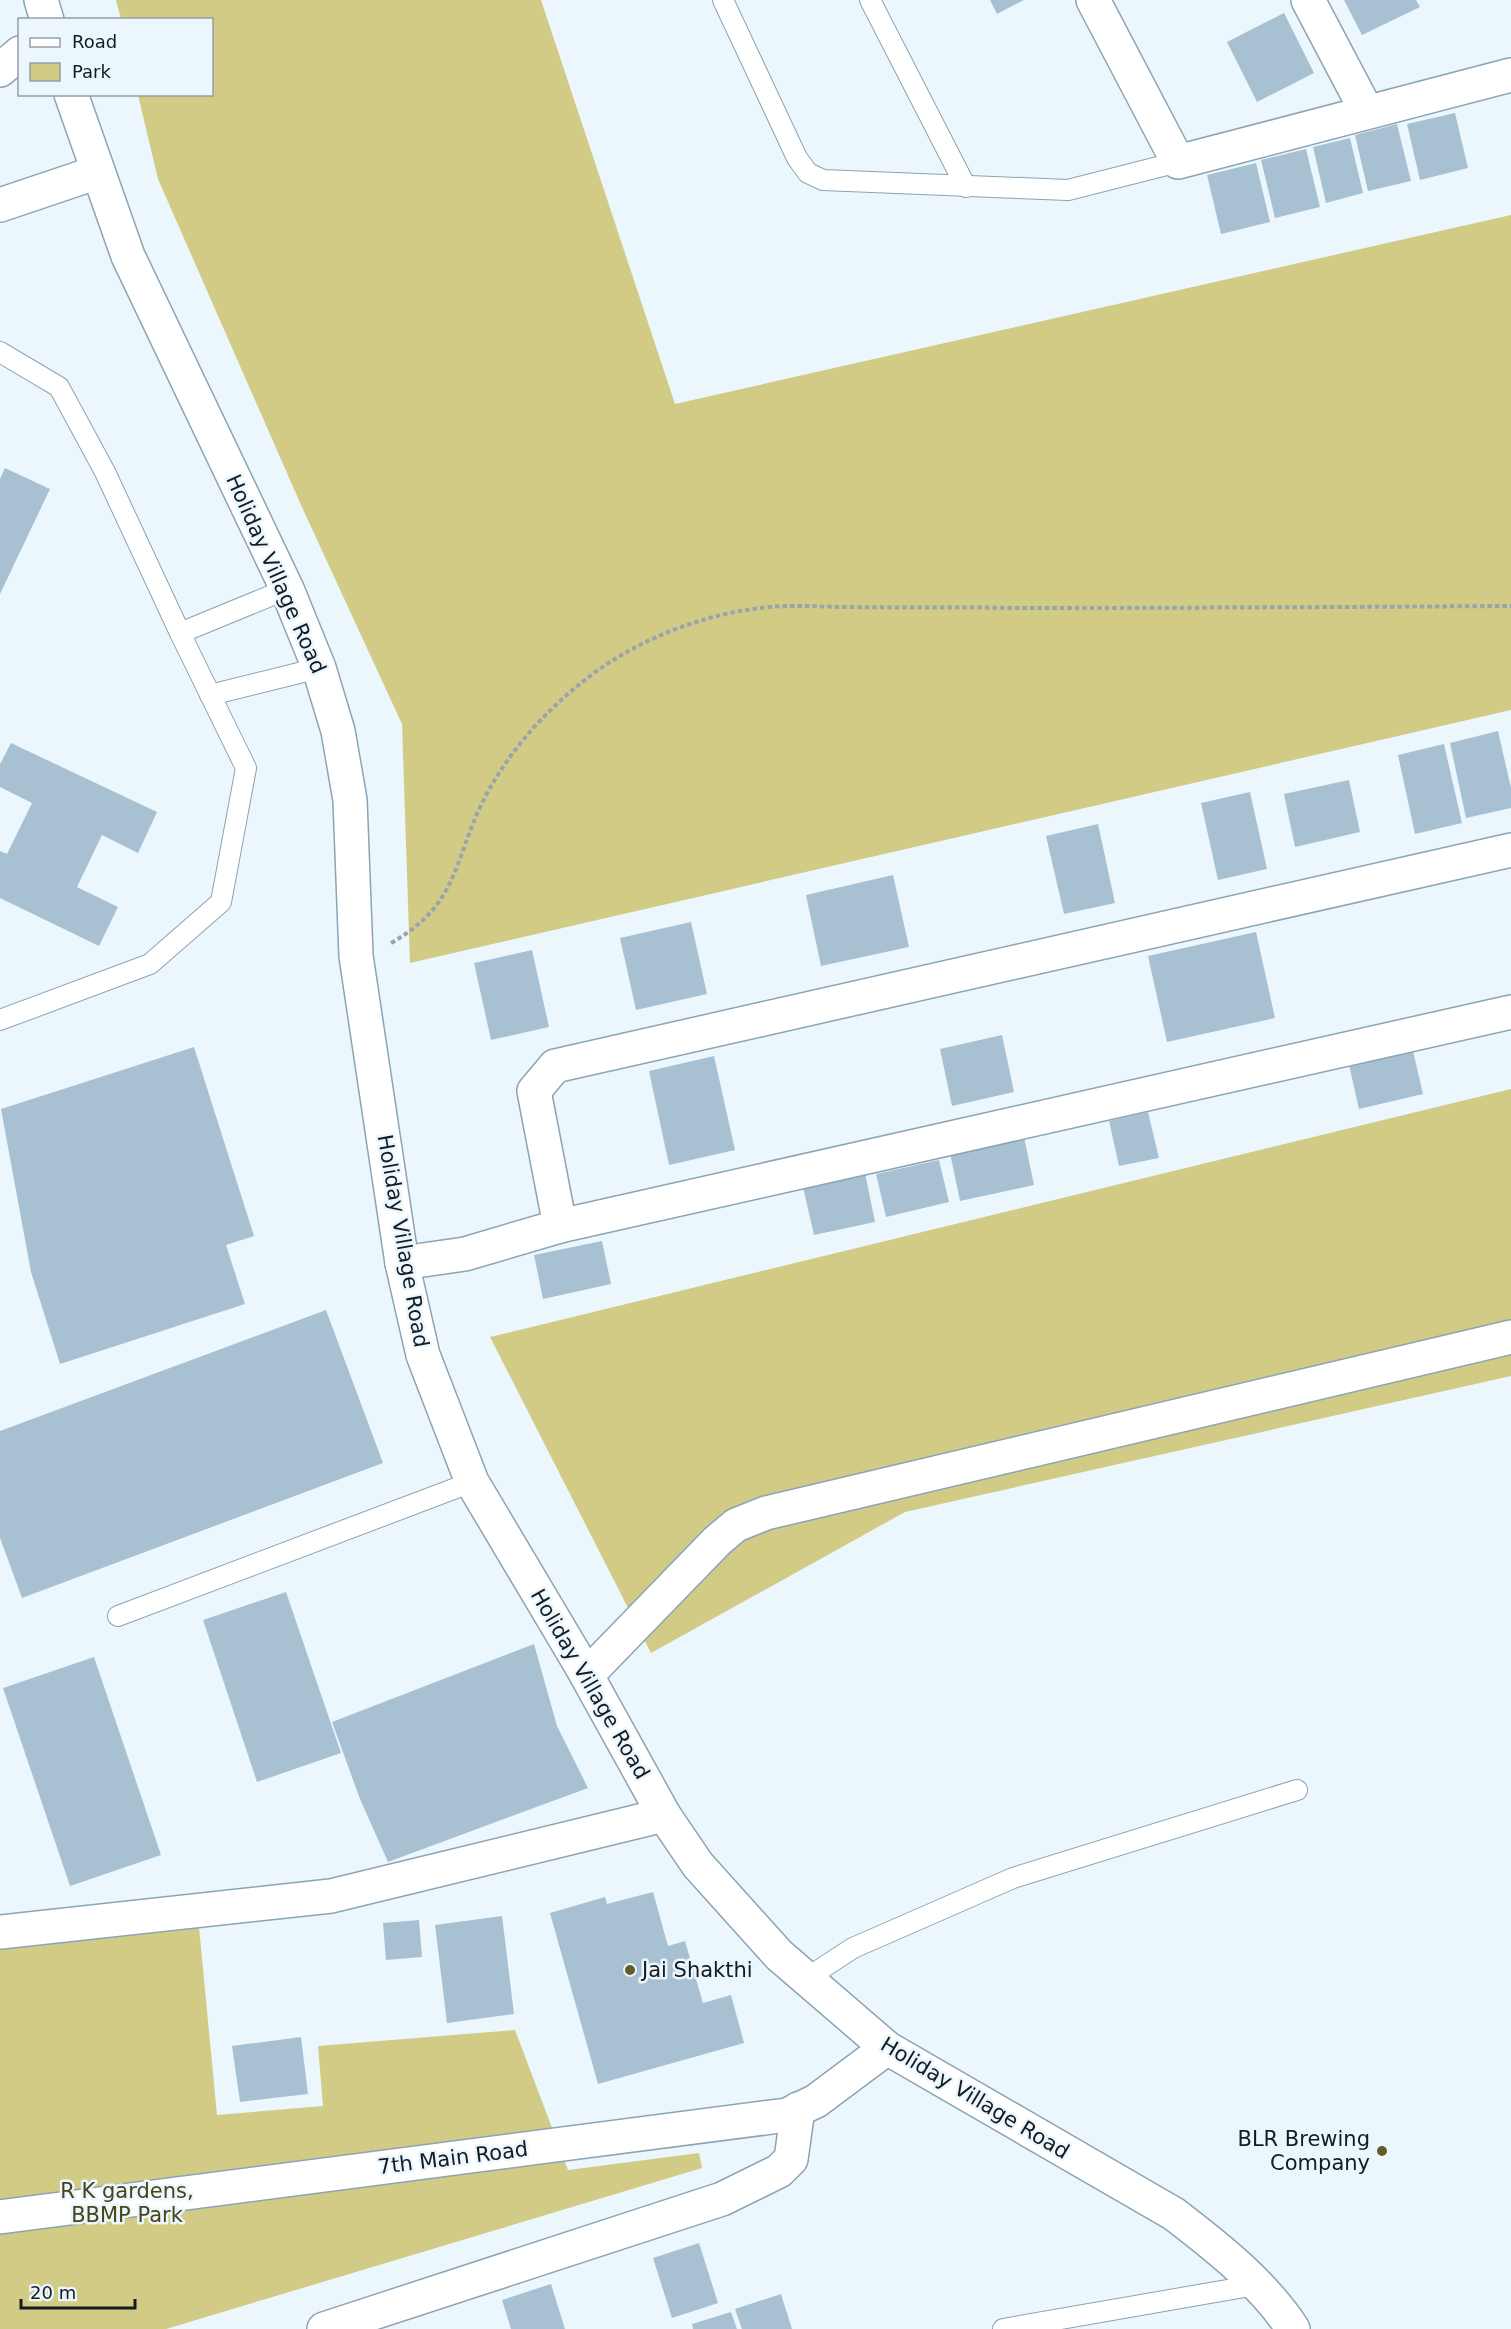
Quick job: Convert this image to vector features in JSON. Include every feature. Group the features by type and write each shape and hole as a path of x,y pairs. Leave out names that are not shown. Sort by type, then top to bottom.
{"street":[{"path":"41,0 46,18"},
{"path":"1093,0 1178,162 1511,75"},
{"path":"1308,0 1367,112"},
{"path":"0,70 18,55"},
{"name":"Holiday Village Road","path":"72,96 128,255 287,590 319,668 338,731 350,800 357,956 402,1263 423,1355 472,1482 587,1675 664,1815 698,1865 779,1955 887,2048 1174,2214 1215,2246 1256,2285 1293,2329"},
{"path":"0,205 98,172"},
{"path":"560,1226 534,1091 555,1066 1511,850"},
{"path":"402,1263 465,1254 560,1226 1511,1012"},
{"path":"587,1675 717,1541 736,1525 766,1513 1511,1337"},
{"path":"0,1932 331,1896 664,1815"},
{"name":"7th Main Road","path":"0,2217 787,2115 816,2101 887,2048"},
{"path":"324,2329 722,2199 779,2171 791,2159 798,2109"}],"lane":[{"path":"723,0 797,158 808,173 823,180 1068,190 1178,162"},
{"path":"870,0 966,187"},
{"path":"0,352 59,387 105,472 246,768 221,902 150,964 0,1020"},
{"path":"180,633 287,590"},
{"path":"210,695 319,668"},
{"path":"118,1616 472,1482"},
{"path":"807,1978 853,1948 1013,1878 1297,1790"},
{"path":"1003,2329 1256,2285"}],"path":[{"path":"357,956 384,947 409,933 430,915 447,893 483,801 505,764 532,729 562,698 597,671 634,648 674,630 715,616 759,608 802,605 1044,608 1511,606"}],"green space":[{"path":"116,0 541,0 675,404 1511,215 1511,710 410,963 402,724 301,505 158,179 138,96 213,96 213,18 121,18"},
{"path":"1511,1089 1511,1376 905,1512 651,1653 490,1337"},
{"name":"R K gardens, BBMP Park","path":"199,1927 217,2115 323,2106 318,2046 515,2030 568,2170 699,2153 702,2168 166,2329 0,2329 0,1947"}],"building":[{"path":"990,0 1024,0 997,14"},
{"path":"1344,0 1416,0 1420,7 1362,35"},
{"path":"1284,13 1314,73 1257,102 1227,42"},
{"path":"1455,113 1468,168 1420,180 1407,124"},
{"path":"1397,124 1411,181 1368,191 1355,135"},
{"path":"1350,138 1363,193 1326,203 1313,147"},
{"path":"1306,149 1320,207 1275,218 1261,160"},
{"path":"1256,163 1270,222 1221,234 1207,175"},
{"path":"5,468 50,489 0,594 0,479"},
{"path":"1498,731 1511,788 1511,808 1466,818 1450,743"},
{"path":"11,743 157,812 138,853 102,835 77,887 118,907 99,946 0,898 0,851 7,854 32,803 0,787 0,764"},
{"path":"1444,744 1462,823 1415,834 1398,755"},
{"path":"1349,780 1360,832 1295,847 1284,794"},
{"path":"1250,792 1267,869 1218,880 1201,803"},
{"path":"1098,824 1115,903 1064,914 1046,836"},
{"path":"893,875 909,947 821,966 806,895"},
{"path":"691,922 707,994 636,1010 620,938"},
{"path":"1256,932 1275,1018 1167,1042 1148,956"},
{"path":"532,950 549,1027 491,1040 474,963"},
{"path":"1002,1035 1014,1092 952,1106 940,1049"},
{"path":"194,1047 254,1236 226,1245 245,1304 60,1364 31,1272 1,1109"},
{"path":"1413,1051 1423,1094 1359,1109 1349,1065"},
{"path":"714,1056 735,1150 669,1165 649,1071"},
{"path":"1148,1112 1159,1158 1119,1166 1109,1121"},
{"path":"1024,1137 1034,1185 960,1201 950,1153"},
{"path":"939,1160 949,1202 886,1217 876,1174"},
{"path":"865,1173 875,1222 814,1235 803,1187"},
{"path":"602,1241 611,1284 543,1299 534,1255"},
{"path":"326,1310 383,1463 22,1598 0,1538 0,1431"},
{"path":"286,1592 341,1753 257,1782 203,1620"},
{"path":"534,1644 557,1726 588,1788 388,1862 360,1799 332,1722"},
{"path":"94,1657 161,1855 70,1886 3,1688"},
{"name":"Jai Shakthi","path":"653,1892 668,1946 685,1941 703,2003 731,1995 744,2043 598,2084 550,1913 605,1897 607,1904"},
{"path":"502,1916 514,2014 447,2023 435,1925"},
{"path":"419,1920 422,1957 386,1960 383,1923"},
{"path":"301,2037 308,2094 240,2102 232,2046"},
{"path":"699,2243 718,2303 672,2318 653,2258"},
{"path":"551,2284 565,2329 511,2329 502,2300"},
{"path":"781,2294 792,2329 742,2329 735,2309"},
{"path":"731,2312 737,2329 693,2329 692,2324"}],"place":[{"name":"Jai Shakthi","path":"630,1970"},
{"name":"BLR Brewing Company","path":"1382,2151"}]}
